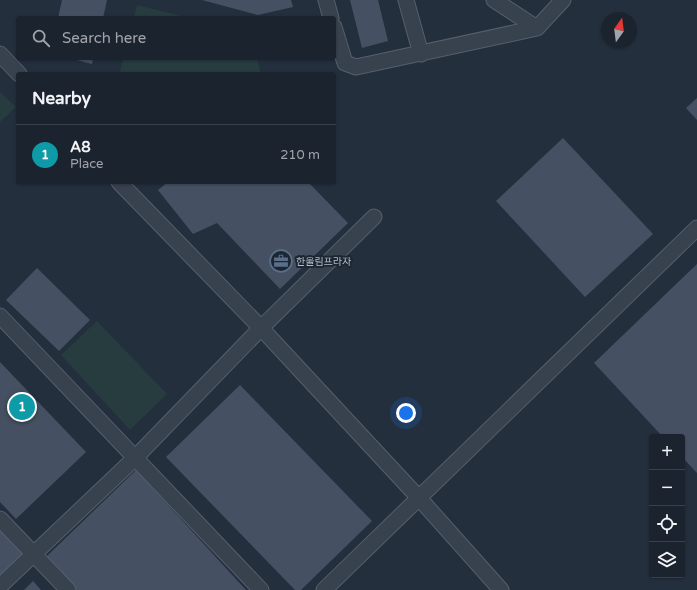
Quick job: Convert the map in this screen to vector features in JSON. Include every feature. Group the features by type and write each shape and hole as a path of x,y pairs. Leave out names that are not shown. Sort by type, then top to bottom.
{"street":[{"path":"326,0 331,16"},
{"path":"406,0 421,54"},
{"path":"494,0 537,28"},
{"path":"336,34 345,63 356,68 537,28 563,0"},
{"path":"0,54 16,72"},
{"path":"121,184 261,328 420,498 501,590"},
{"path":"0,586 135,458 261,328 374,217"},
{"path":"324,590 697,228"},
{"path":"0,316 261,590"},
{"path":"0,518 68,590"}],"green space":[{"path":"137,5 181,16 134,16"},
{"path":"123,60 258,60 260,72 120,72"},
{"path":"0,92 16,107 0,122"},
{"path":"97,321 167,394 130,430 61,355"}],"building":[{"path":"62,0 107,0 103,16 58,16"},
{"path":"202,0 291,0 293,7 258,15"},
{"path":"350,0 378,0 388,41 362,48"},
{"path":"77,60 93,60 92,64"},
{"path":"697,98 697,120 686,108"},
{"path":"563,138 653,234 585,297 496,201"},
{"name":"한울림프라자","path":"166,184 310,184 348,223 280,289 217,223 193,234 158,190"},
{"path":"697,264 697,473 685,460 685,434 660,434 594,363"},
{"path":"37,268 90,320 59,351 6,300"},
{"path":"0,362 86,452 16,519 0,502"},
{"path":"240,385 372,521 301,590 295,590 166,457"},
{"path":"136,470 246,590 76,590 47,556"},
{"path":"0,527 25,553 0,577"},
{"path":"33,581 41,590 24,590"}],"place":[{"name":"한울림프라자","path":"281,261"},
{"name":"A8","path":"22,407"}]}
